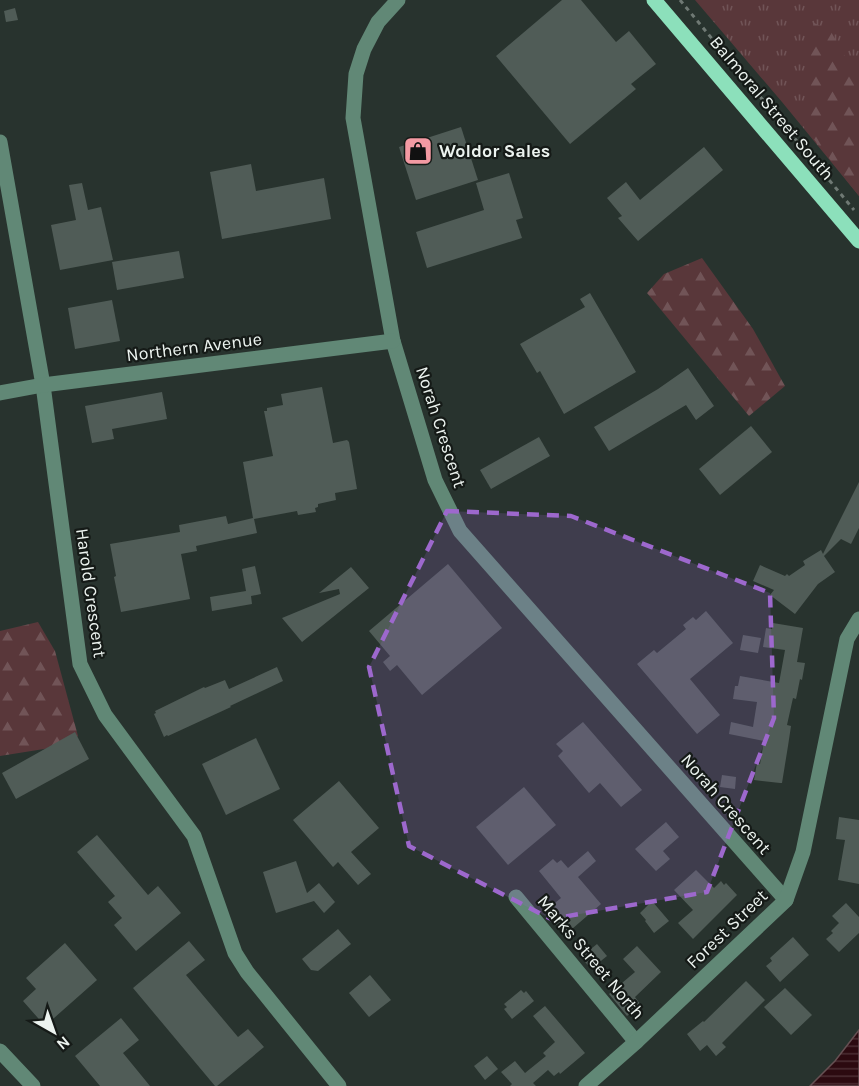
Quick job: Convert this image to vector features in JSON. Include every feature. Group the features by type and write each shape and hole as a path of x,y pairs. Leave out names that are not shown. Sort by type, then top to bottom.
{"main road":[{"name":"Balmoral Street South","path":"654,0 859,241"}],"street":[{"name":"Norah Crescent","path":"398,0 378,22 364,49 356,74 353,118 393,341 435,480 460,531 786,900"},
{"name":"Harold Crescent","path":"0,142 43,385 80,664 105,715 194,836 235,953 247,972 339,1086"},
{"name":"Northern Avenue","path":"0,393 43,385 393,341"},
{"name":"Forest Street","path":"586,1086 636,1042 786,900 803,852 847,639 859,619"},
{"name":"Marks Street North","path":"516,897 636,1042"},
{"path":"0,1051 33,1086"}],"path":[{"path":"680,0 859,216"}],"highlighted area":[{"path":"447,511 571,516 770,593 774,718 707,892 551,919 409,846 369,667"}],"green space":[{"path":"695,0 859,0 859,196 782,102"},
{"path":"814,23 830,30 859,81 859,196 793,113 810,106 804,82 808,43"},
{"path":"702,258 753,329 785,386 749,416 647,293 664,274"},
{"path":"38,622 55,651 78,736 69,745 0,756 0,631"}],"shaded area":[{"path":"859,1030 859,1086 810,1086 835,1061"}],"building":[{"path":"562,0 581,0 616,42 629,31 656,64 631,84 636,89 570,144 496,56"},
{"path":"15,8 18,20 6,22 4,11"},
{"path":"461,127 478,180 416,200 399,147"},
{"path":"704,147 723,170 638,241 618,218 622,216 607,198 626,182 640,200"},
{"path":"251,164 256,191 324,178 331,219 222,239 210,172"},
{"path":"509,173 523,218 516,220 522,238 427,268 416,232 484,210 476,183"},
{"path":"82,183 88,210 101,207 113,260 60,270 51,225 76,220 69,185"},
{"path":"179,251 184,278 117,290 112,262"},
{"path":"590,293 636,372 564,414 540,371 537,373 520,344 585,307 580,299"},
{"path":"112,300 120,341 75,349 68,308"},
{"path":"688,368 714,406 696,420 686,405 609,451 594,427 658,389"},
{"path":"322,387 333,443 347,440 349,442 357,489 335,493 336,500 318,504 315,508 316,512 298,515 297,511 254,519 257,533 196,546 197,551 181,554 190,599 121,612 110,544 180,532 179,525 226,516 228,524 253,518 243,462 273,456 264,411 267,411 267,408 283,405 281,394"},
{"path":"162,392 167,419 112,429 114,439 92,443 85,406"},
{"path":"751,426 772,452 720,495 699,469"},
{"path":"539,437 550,456 491,489 480,470"},
{"path":"859,482 859,528 851,544 841,539 824,556 835,572 818,584 795,614 770,595 774,590 753,581 760,565 789,576 805,565 803,561 821,550 823,554"},
{"path":"448,564 502,628 422,695 397,665 390,671 383,662 390,656 369,631"},
{"path":"255,566 261,594 251,596 252,604 212,611 210,597 246,591 242,569"},
{"path":"351,567 369,588 302,642 282,618 340,594 339,589 319,593"},
{"path":"706,611 733,643 690,679 720,715 697,734 637,664 654,650 657,653 686,629 683,625 693,617 696,620"},
{"path":"773,623 803,628 797,662 805,663 802,680 800,679 796,699 793,698 787,725 791,726 782,783 754,780 757,763 760,764 764,741 729,734 731,722 753,727 757,702 733,699 735,686 738,686 740,676 779,683 785,650 763,647 766,628 772,629"},
{"path":"743,635 761,638 758,653 740,650"},
{"path":"277,667 283,681 164,737 154,714 155,711 204,687 225,680 229,689"},
{"path":"583,722 642,790 621,807 600,783 589,793 558,756 563,751 556,744"},
{"path":"75,732 89,759 16,799 2,773"},
{"path":"256,738 280,789 226,815 202,764"},
{"path":"722,775 736,777 735,789 720,787"},
{"path":"339,781 379,828 351,852 371,874 358,885 338,862 333,867 293,820"},
{"path":"524,787 556,825 508,865 476,827"},
{"path":"839,817 859,820 859,884 838,880 845,840 836,839"},
{"path":"666,822 679,837 663,851 670,859 656,871 635,849"},
{"path":"97,835 148,895 158,886 181,913 136,951 114,925 122,918 108,902 115,896 77,852"},
{"path":"588,851 596,861 578,877 601,904 565,935 545,911 561,898 539,871 553,859 557,863 561,860 568,868"},
{"path":"296,861 307,893 319,883 335,902 324,913 314,901 276,913 263,872"},
{"path":"696,870 714,888 721,881 737,895 693,939 678,923 693,910 674,890"},
{"path":"652,901 669,921 654,933 640,913"},
{"path":"846,903 859,917 859,933 839,952 826,939 839,923 832,916"},
{"path":"338,929 351,944 318,971 311,970 302,959"},
{"path":"793,937 809,955 780,982 766,966 772,961 770,958"},
{"path":"189,941 205,960 186,975 238,1037 248,1029 264,1047 217,1086 133,988"},
{"path":"65,943 97,980 45,1026 23,1001 36,989 26,978"},
{"path":"597,944 607,956 591,969 581,957"},
{"path":"637,946 661,972 635,997 640,1004 627,1016 609,994 635,972 623,959"},
{"path":"370,975 391,1000 369,1017 349,993"},
{"path":"746,981 765,1000 722,1043 726,1047 716,1056 707,1045 700,1051 687,1034 704,1022"},
{"path":"785,988 812,1015 791,1035 764,1007"},
{"path":"521,990 524,993 526,991 534,1001 512,1019 504,1009 507,1007 504,1004"},
{"path":"545,1006 585,1053 560,1074 559,1072 554,1076 548,1070 533,1083 536,1086 510,1086 512,1084 501,1072 515,1061 525,1073 546,1056 543,1053 555,1042 533,1016"},
{"path":"121,1018 139,1040 123,1053 150,1086 100,1086 75,1056"},
{"path":"487,1056 498,1069 485,1080 474,1066"}],"place":[{"name":"Woldor Sales","path":"418,151"}]}
